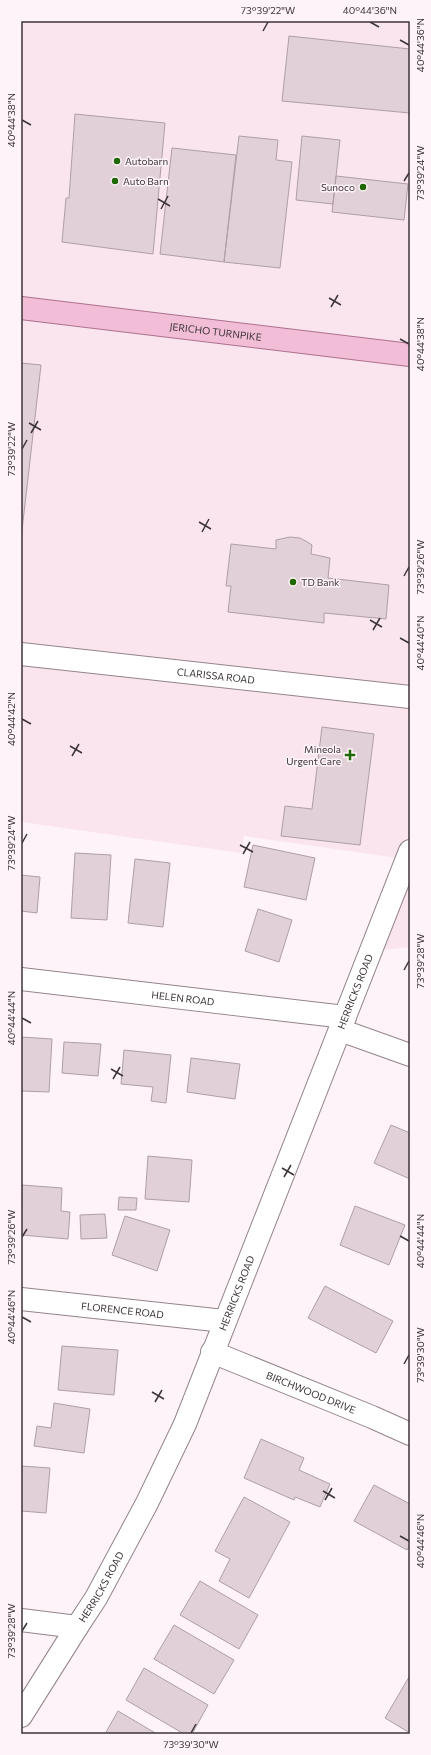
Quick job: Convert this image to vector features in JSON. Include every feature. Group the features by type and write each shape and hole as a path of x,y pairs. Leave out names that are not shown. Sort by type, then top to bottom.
{"main road":[{"name":"JERICHO TURNPIKE","path":"21,308 410,355"}],"street":[{"name":"CLARISSA ROAD","path":"21,654 410,697"},
{"name":"HERRICKS ROAD","path":"21,1716 76,1627 96,1598 147,1503 184,1424 410,851"},
{"name":"HELEN ROAD","path":"21,980 343,1024 410,1055"},
{"name":"FLORENCE ROAD","path":"21,1298 224,1321"},
{"name":"BIRCHWOOD DRIVE","path":"212,1352 410,1434"},
{"path":"21,1620 76,1627"}],"shaded area":[{"path":"21,21 410,21 410,947 372,951 405,859 244,836 241,853 21,822"}],"building":[{"path":"289,36 410,49 410,113 282,101"},
{"name":"Autobarn","path":"75,114 165,123 153,254 62,242 66,198 69,198"},
{"path":"239,136 278,140 276,160 292,162 280,268 224,262"},
{"path":"302,136 340,140 333,204 296,200"},
{"path":"172,148 236,155 224,262 160,254"},
{"path":"336,176 408,184 404,220 332,212"},
{"path":"21,363 41,365 21,539"},
{"name":"TD Bank","path":"290,537 300,538 312,545 311,554 330,558 328,578 389,585 386,619 324,613 324,623 228,612 231,586 226,586 231,544 276,549 276,540"},
{"path":"322,727 374,734 360,845 281,836 285,806 312,809"},
{"path":"253,845 315,858 306,900 244,887"},
{"path":"75,853 111,855 107,920 71,918"},
{"path":"135,859 170,863 163,927 128,923"},
{"path":"21,875 40,877 37,913 21,911"},
{"path":"258,909 292,920 279,962 245,951"},
{"path":"21,1037 52,1039 49,1092 21,1091"},
{"path":"64,1042 101,1044 98,1076 62,1073"},
{"path":"124,1050 171,1055 166,1103 151,1101 153,1087 121,1084"},
{"path":"191,1058 240,1064 235,1099 187,1092"},
{"path":"391,1125 410,1133 410,1179 374,1163"},
{"path":"148,1156 192,1160 189,1202 145,1199"},
{"path":"22,1185 62,1188 61,1211 70,1212 68,1239 21,1235"},
{"path":"119,1197 137,1198 136,1210 118,1210"},
{"path":"355,1206 405,1225 389,1265 340,1245"},
{"path":"105,1214 107,1238 81,1239 80,1215"},
{"path":"125,1216 170,1230 157,1271 112,1255"},
{"path":"325,1286 393,1321 376,1353 308,1318"},
{"path":"62,1346 118,1350 114,1395 58,1390"},
{"path":"54,1403 90,1409 84,1453 34,1446 37,1426 51,1428"},
{"path":"261,1439 304,1458 299,1470 330,1484 320,1507 295,1497 294,1500 244,1478"},
{"path":"21,1466 50,1468 46,1513 21,1511"},
{"path":"374,1485 410,1504 410,1545 407,1550 354,1521"},
{"path":"244,1497 290,1522 249,1598 219,1581 230,1559 215,1551"},
{"path":"200,1581 258,1615 239,1649 180,1615"},
{"path":"174,1625 234,1660 214,1694 154,1659"},
{"path":"144,1668 208,1705 192,1734 184,1734 126,1700"},
{"path":"410,1677 410,1733 385,1718"},
{"path":"118,1711 157,1734 105,1734"}],"place":[{"name":"Autobarn","path":"117,161"},
{"name":"Auto Barn","path":"115,181"},
{"name":"Sunoco","path":"363,187"},
{"name":"TD Bank","path":"293,582"},
{"name":"Mineola Urgent Care","path":"350,755"}]}
